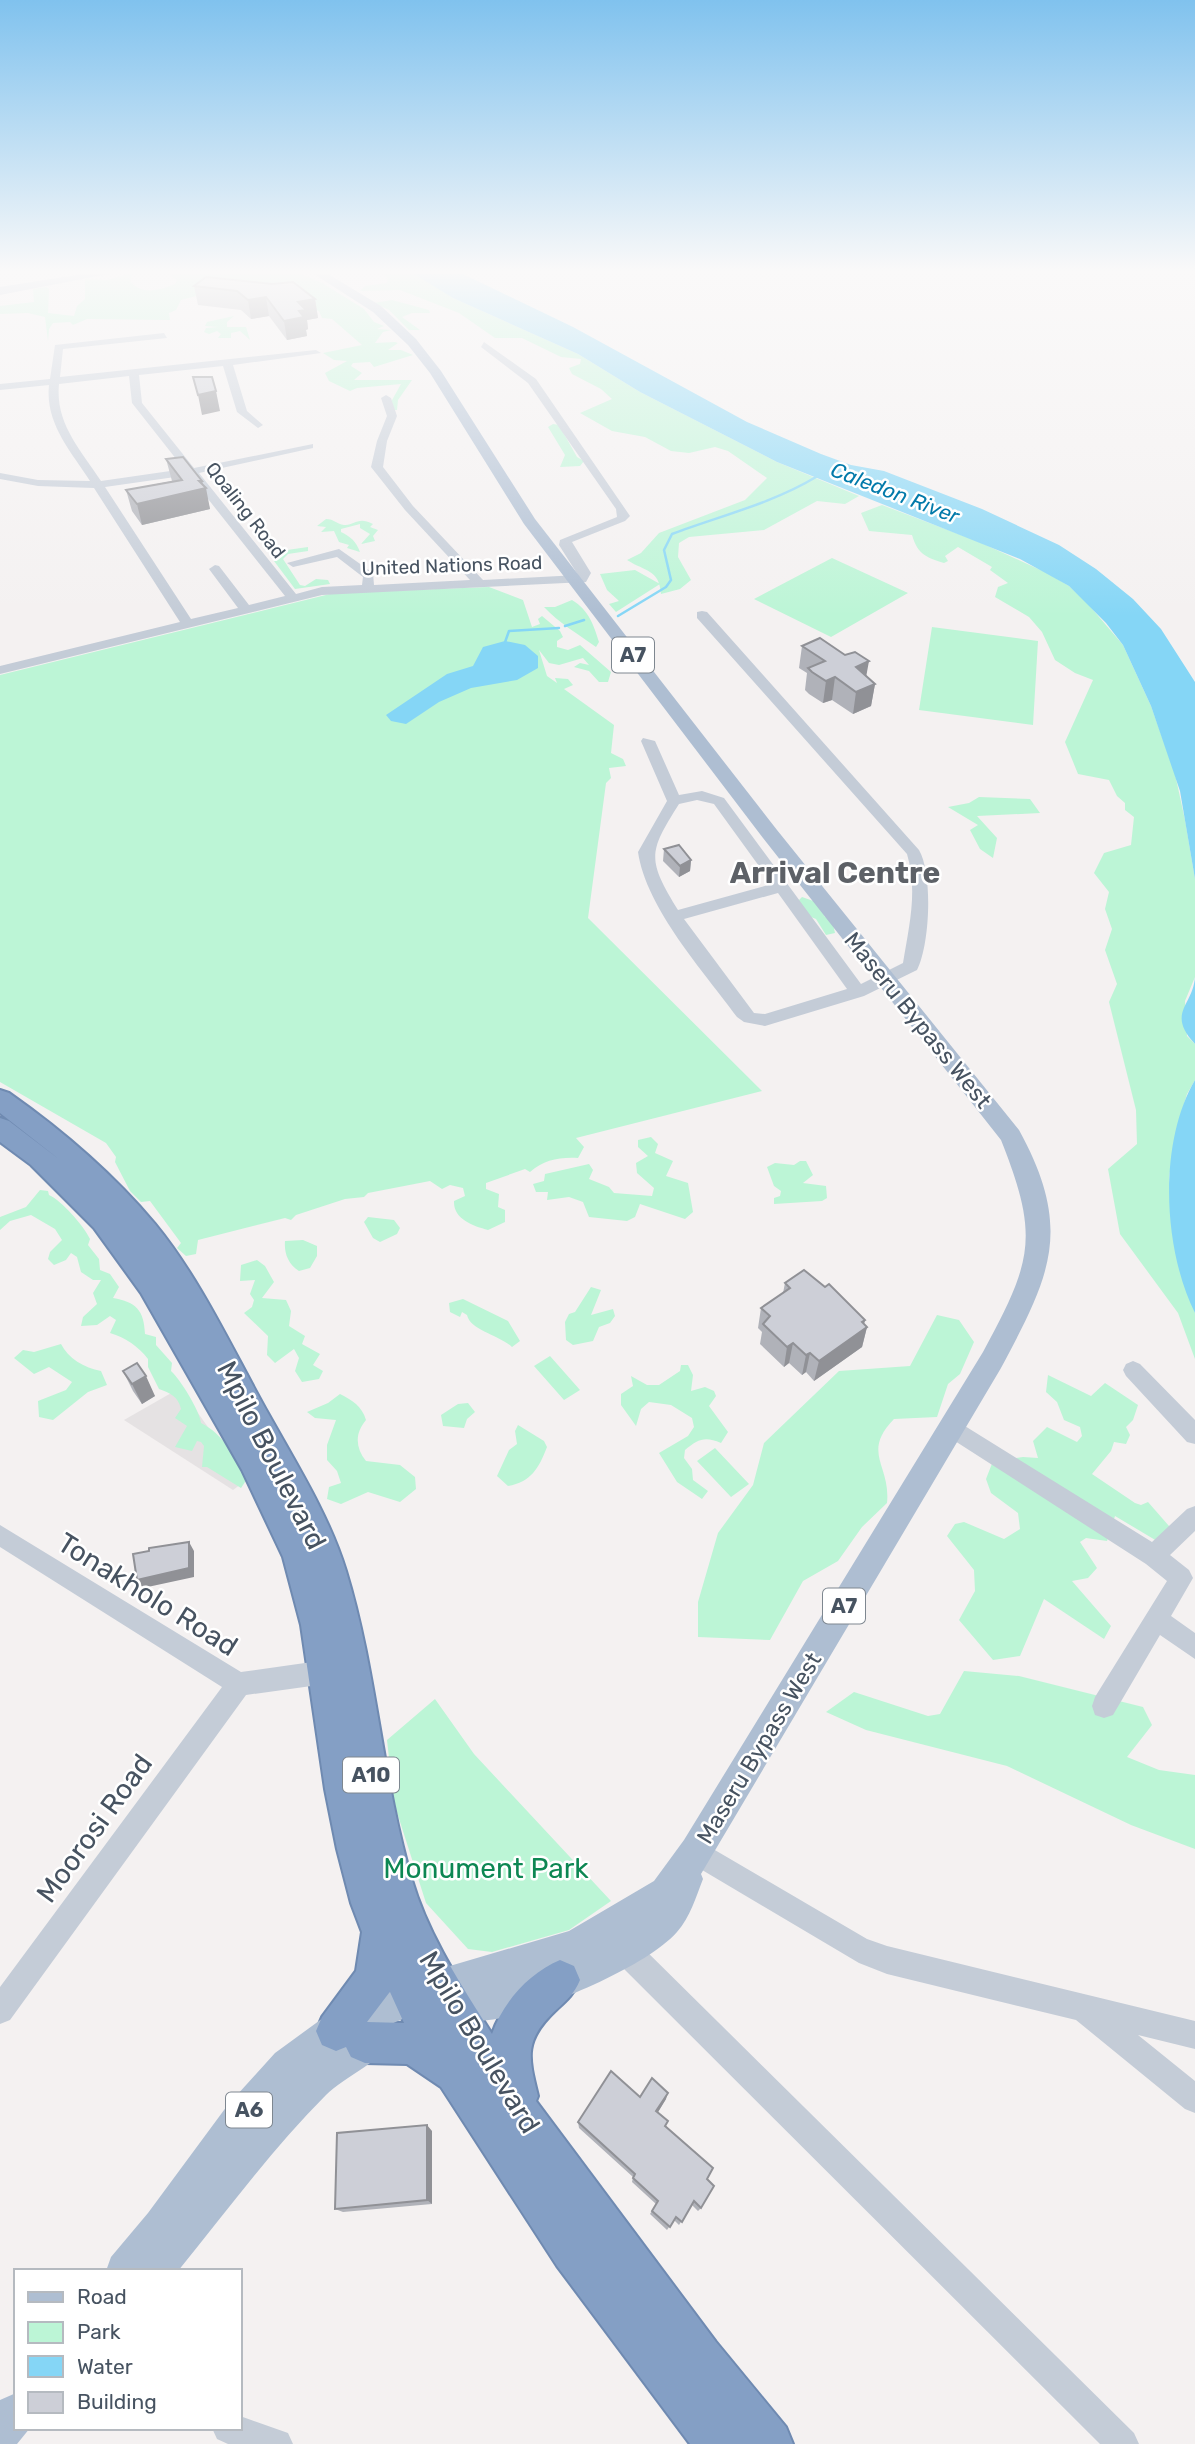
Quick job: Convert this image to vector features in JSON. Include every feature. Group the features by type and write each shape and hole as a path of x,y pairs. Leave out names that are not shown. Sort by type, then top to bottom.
{"highway":[{"name":"Mpilo Boulevard","path":"0,1100 60,1143 145,1233 183,1286 306,1513 329,1569 340,1671 343,1789 370,1903 382,1932 700,2358 769,2444"},
{"name":"Mpilo Boulevard","path":"0,1128 41,1158 104,1220 157,1294 282,1516 299,1556 303,1579 318,1625 340,1671 394,1885 432,2002 463,2085 572,2250 719,2444"},
{"path":"382,1932 375,1979 351,2037 414,2044 436,2059 463,2085"},
{"path":"524,2121 508,2064 511,2037 523,2012 560,1980"}],"main road":[{"name":"Maseru Bypass West","path":"432,2002 575,1947 666,1893 696,1852 952,1427 1023,1302 1036,1268 1040,1228 1028,1178 1011,1136 885,980 529,521 446,388"},
{"name":"Maseru Bypass West","path":"432,2002 510,1998 560,1980 624,1949 659,1925 677,1904 696,1852"},
{"name":"A6","path":"127,2269 162,2227 240,2119 288,2066 432,2002"},
{"name":"A6","path":"155,2269 268,2129 316,2081 351,2037"},
{"path":"0,2432 14,2415"}],"street":[{"path":"53,388 52,411 187,623"},
{"name":"Qoaling Road","path":"136,388 137,403 292,597"},
{"path":"235,388 242,412 258,425"},
{"name":"United Nations Road","path":"0,670 292,597 368,587 582,579 585,573 565,540 624,516 622,509 596,477 574,439 537,388"},
{"path":"386,398 392,416 382,441 377,467 409,508 479,583"},
{"path":"0,477 46,485 100,487 309,446"},
{"path":"293,564 339,553 369,576 368,587"},
{"path":"215,569 246,609"},
{"path":"702,615 914,853 921,871 920,908 911,965 858,992 765,1020 750,1018 743,1013 674,916 648,872 645,851 674,801 700,794 711,796 719,801 858,992"},
{"path":"648,741 674,801"},
{"path":"674,916 780,887"},
{"path":"1133,1370 1195,1435"},
{"path":"952,1427 1154,1556 1181,1578 1104,1706"},
{"path":"1154,1556 1195,1516"},
{"name":"Tonakholo Road","path":"0,1535 239,1684 340,1671"},
{"path":"1155,1618 1195,1647"},
{"name":"Moorosi Road","path":"0,2010 239,1684"},
{"path":"696,1852 859,1949 914,1968 1195,2035"},
{"path":"624,1949 1124,2444"},
{"path":"1084,2009 1195,2099"},
{"path":"234,2430 277,2444"}],"shaded area":[{"path":"180,1388 243,1476 241,1484 233,1490 124,1420"}],"green space":[{"path":"399,388 406,388 398,400 397,410 393,410 391,402"},
{"path":"634,388 777,462 859,496 845,504 817,501 764,530 689,537 679,543 678,557 691,580 680,589 661,594 654,575 627,560 641,553 659,533 745,500 767,478 728,451 715,447 689,453 671,451 645,437 612,431 580,413 612,399 601,389"},
{"path":"559,425 577,457 584,461 580,466 560,467 565,455 548,427"},
{"path":"882,505 977,541 1069,586 1123,645 1151,706 1175,774 1195,879 1195,977 1185,1001 1187,1036 1195,1044 1195,1080 1187,1094 1178,1124 1169,1177 1173,1235 1195,1313 1195,1359 1178,1313 1120,1234 1108,1169 1137,1144 1136,1110 1109,1002 1117,984 1105,950 1112,929 1105,909 1109,892 1094,873 1104,853 1131,845 1134,817 1125,810 1125,803 1117,796 1109,780 1078,774 1065,742 1093,680 1075,673 1055,660 1042,632 1029,617 995,597 998,587 1008,583 990,570 992,567 958,547 945,556 948,561 944,563 923,554 912,535 869,531 861,513"},
{"path":"326,519 344,525 360,521 373,524 370,527 378,530 373,536 375,541 361,544 370,534 360,528 360,524 341,529 341,532 355,542 360,552 347,548 349,545 339,542 334,531 321,532 326,527 317,526"},
{"path":"308,547 308,551 288,554 283,559 300,585 305,586 316,579 328,580 330,584 295,589 274,561 275,557 287,550"},
{"path":"832,558 908,593 831,637 754,599"},
{"path":"635,570 660,584 616,612 609,604 619,601 607,590 600,574"},
{"path":"489,587 523,600 532,627 540,624 538,619 542,616 560,631 563,637 557,641 557,647 568,650 580,645 611,672 608,682 599,682 589,671 574,667 580,663 589,665 583,658 559,665 549,663 539,650 547,676 557,683 555,678 568,679 573,685 564,689 614,725 611,753 623,759 626,766 609,768 611,778 606,783 588,918 762,1091 576,1138 584,1147 578,1158 552,1160 530,1172 525,1169 486,1183 486,1189 499,1194 498,1207 505,1210 505,1222 488,1230 470,1224 457,1213 454,1201 465,1196 463,1188 450,1185 442,1189 430,1181 368,1193 364,1197 345,1199 296,1215 291,1220 285,1218 198,1240 196,1254 186,1256 177,1248 181,1243 150,1201 141,1202 130,1191 115,1162 116,1157 106,1143 0,1082 0,675 334,593"},
{"path":"572,600 590,619 599,642 596,647 544,607 555,607"},
{"path":"932,627 1038,641 1033,725 919,710"},
{"path":"979,797 1030,799 1040,813 977,816 997,838 993,858 980,849 970,830 978,825 948,807 969,803"},
{"path":"802,897 822,904 824,916 832,920 835,933 826,935 816,919 803,914 799,900"},
{"path":"651,1137 658,1144 655,1153 673,1161 666,1176 688,1183 693,1212 685,1219 640,1204 635,1217 627,1221 589,1217 583,1202 569,1197 547,1200 548,1192 536,1192 533,1184 544,1181 545,1174 589,1164 593,1170 589,1179 609,1187 614,1193 652,1196 654,1188 637,1173 636,1163 648,1156 638,1147 638,1140"},
{"path":"806,1161 813,1175 803,1183 826,1186 827,1198 822,1201 774,1204 774,1198 780,1196 781,1191 774,1186 767,1167 775,1163 794,1165"},
{"path":"40,1190 48,1191 49,1195 60,1202 87,1234 90,1239 88,1245 99,1259 100,1270 110,1274 119,1287 113,1298 137,1308 143,1319 145,1334 156,1337 156,1345 172,1363 171,1371 189,1396 201,1423 216,1433 238,1463 247,1479 241,1488 207,1467 202,1467 204,1446 201,1442 197,1441 192,1451 175,1447 187,1426 175,1418 181,1409 180,1405 173,1396 159,1389 148,1367 148,1359 140,1350 110,1333 116,1320 110,1316 97,1325 81,1326 83,1317 97,1304 93,1293 101,1280 93,1280 81,1272 77,1257 71,1253 66,1260 54,1265 48,1259 50,1252 62,1240 55,1229 31,1215 10,1221 0,1230 0,1217 26,1207"},
{"path":"368,1217 394,1220 400,1228 397,1234 380,1242 373,1238 364,1222"},
{"path":"303,1240 317,1246 317,1256 310,1268 299,1271 288,1258 285,1241"},
{"path":"257,1260 265,1266 274,1282 262,1298 286,1300 291,1311 289,1326 305,1336 302,1344 320,1354 313,1365 323,1371 319,1379 302,1382 295,1371 299,1358 294,1349 275,1363 267,1355 268,1336 244,1313 252,1307 254,1300 250,1294 255,1280 240,1281 241,1265"},
{"path":"591,1287 601,1290 591,1315 613,1309 615,1316 610,1323 599,1327 593,1341 573,1345 566,1340 565,1322"},
{"path":"463,1299 508,1321 520,1341 512,1347 473,1325 462,1312 460,1317 450,1312 449,1303"},
{"path":"937,1315 959,1320 974,1342 960,1374 948,1384 937,1417 894,1419 884,1431 878,1450 887,1490 887,1503 862,1527 838,1561 803,1581 770,1640 698,1637 698,1602 718,1533 753,1485 764,1443 839,1371 910,1366"},
{"path":"61,1344 77,1362 101,1371 107,1385 88,1392 53,1420 39,1417 38,1401 66,1390 72,1382 49,1367 34,1374 14,1358 23,1350 34,1352"},
{"path":"550,1356 580,1390 564,1400 534,1366"},
{"path":"681,1365 688,1365 693,1375 691,1391 705,1387 714,1391 716,1396 709,1406 728,1432 721,1443 702,1440 685,1450 684,1458 692,1469 693,1480 708,1491 702,1499 677,1482 659,1453 688,1436 694,1427 692,1418 671,1405 649,1402 641,1409 636,1426 621,1405 621,1394 633,1386 631,1376 647,1385 659,1385 680,1371"},
{"path":"1048,1375 1091,1396 1105,1383 1138,1405 1133,1420 1126,1427 1130,1435 1126,1444 1114,1442 1111,1451 1092,1474 1135,1503 1141,1505 1148,1502 1176,1534 1167,1547 1115,1516 1107,1541 1086,1538 1080,1542 1097,1568 1088,1578 1072,1581 1111,1626 1104,1639 1044,1599 1020,1656 993,1660 959,1620 975,1591 974,1570 947,1536 955,1524 964,1522 1004,1539 1020,1529 1018,1513 991,1493 986,1479 993,1461 1038,1458 1033,1441 1047,1427 1077,1442 1082,1436 1080,1427 1064,1420 1057,1402 1046,1392"},
{"path":"340,1394 356,1404 366,1420 358,1440 366,1461 400,1465 415,1477 416,1489 400,1502 368,1492 341,1504 327,1499 329,1487 341,1483 337,1471 327,1460 327,1445 336,1420 315,1418 307,1412 328,1403"},
{"path":"468,1403 475,1412 467,1419 464,1428 443,1426 441,1415 458,1404"},
{"path":"518,1425 544,1441 547,1447 533,1473 523,1481 508,1486 497,1476 509,1450 517,1444 515,1431"},
{"path":"715,1448 749,1484 731,1497 697,1461"},
{"path":"964,1671 1019,1676 1143,1707 1152,1725 1127,1757 1159,1770 1195,1775 1195,1849 1131,1825 1007,1766 866,1730 826,1712 854,1692 928,1716 940,1714"},
{"name":"Monument Park","path":"435,1699 474,1754 611,1901 569,1930 492,1952 468,1949 426,1903 394,1803 387,1740"}],"water":[{"name":"Caledon River","path":"634,388 685,388 747,422 821,454 851,465 884,471 982,509 1059,545 1096,569 1133,599 1161,629 1195,682 1195,879 1180,791 1151,706 1123,645 1106,623 1069,586 1020,559 777,462"},
{"path":"505,641 525,645 538,656 538,668 517,680 471,688 439,702 406,724 391,721 386,715 447,674 473,666 483,647"},
{"path":"1195,977 1195,1044 1182,1025 1182,1017"},
{"path":"1195,1080 1195,1313 1176,1258 1169,1196 1175,1134 1183,1105"}],"building":[{"path":"196,388 215,388 216,391 198,395"},
{"path":"183,457 206,488 137,504 126,490 182,480 166,459"},
{"path":"820,638 845,655 855,652 869,661 856,667 875,684 856,692 835,677 826,681 812,672 808,668 825,661 802,646"},
{"path":"679,845 691,860 680,866 664,849"},
{"path":"804,1270 825,1287 829,1284 865,1320 862,1322 867,1327 819,1361 810,1353 806,1355 793,1343 787,1347 763,1324 770,1316 761,1308 790,1288 785,1283"},
{"path":"137,1363 146,1376 132,1384 123,1371"},
{"path":"189,1542 189,1568 137,1580 133,1554 149,1551 149,1548"},
{"path":"611,2071 640,2097 652,2078 668,2093 656,2111 668,2121 665,2126 713,2168 707,2179 714,2186 701,2208 694,2201 682,2222 676,2217 670,2227 652,2211 658,2201 633,2178 635,2174 578,2122"},
{"path":"427,2125 427,2200 335,2209 337,2133"}],"waterway":[{"path":"618,616 666,587 671,580 664,550 672,534 764,502 816,477"},
{"path":"565,626 584,620"},
{"path":"504,645 509,631 559,628"}],"district":[{"name":"Arrival Centre","path":"835,873"}]}
